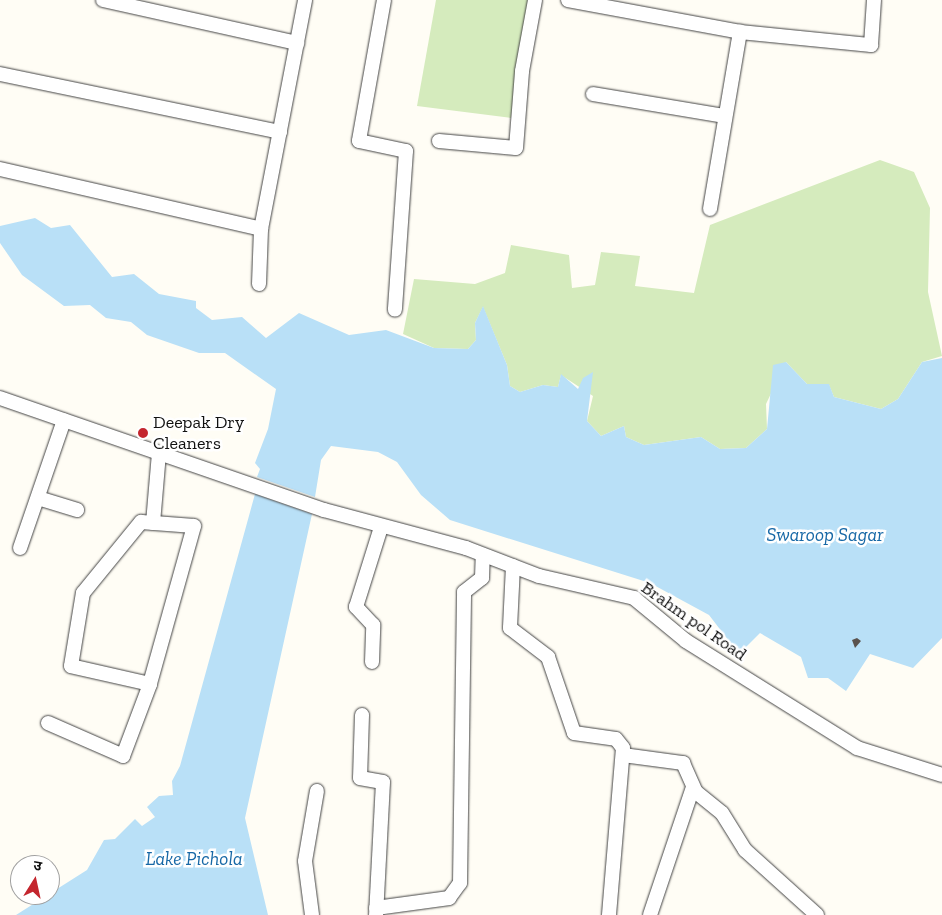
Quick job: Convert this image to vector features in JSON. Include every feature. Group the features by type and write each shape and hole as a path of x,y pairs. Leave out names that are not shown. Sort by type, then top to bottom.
{"street":[{"path":"104,0 297,43"},
{"path":"259,284 261,229 305,0"},
{"path":"384,0 359,141 406,150 395,310"},
{"path":"439,141 516,148 522,70 535,0"},
{"path":"568,0 740,32 872,45 874,0"},
{"path":"710,209 724,116 740,32"},
{"path":"0,74 280,132"},
{"path":"593,94 724,116"},
{"path":"0,169 261,229"},
{"name":"Brahm pol Road","path":"0,398 324,510 483,555 513,566 634,598 686,641 856,748 942,775"},
{"path":"20,548 64,420"},
{"path":"153,523 160,453"},
{"path":"38,498 77,510"},
{"path":"48,724 123,756 150,684 194,526 141,522 83,593 71,666 150,684"},
{"path":"372,662 373,625 356,607 381,527"},
{"path":"362,715 360,778 383,782 376,911 450,898 460,883 464,592 482,578 483,555"},
{"path":"513,566 510,628 548,657 574,733 616,739 623,755 609,915"},
{"path":"623,755 682,763 693,787 722,813 745,850 817,915"},
{"path":"650,915 693,787"},
{"path":"312,915 305,861 317,791"}],"green space":[{"path":"436,0 531,0 511,118 417,106"},
{"path":"880,160 914,172 930,208 928,292 942,356 922,362 898,399 881,409 834,397 829,385 807,384 786,362 766,404 767,429 746,448 720,449 701,437 644,445 626,437 624,426 601,436 587,421 593,396 561,375 558,387 543,385 520,392 510,386 507,365 483,307 475,323 476,340 468,349 434,348 403,334 414,279 475,284 505,273 511,245 569,255 572,288 595,285 601,252 640,256 635,286 694,293 710,225"}],"water":[{"name":"Swaroop Sagar","path":"35,218 51,228 70,225 112,277 134,274 159,294 196,301 196,308 212,320 242,317 266,338 299,313 349,335 386,330 434,348 468,349 476,340 475,323 483,306 507,365 510,386 520,392 543,385 558,387 561,374 578,389 583,378 593,372 587,421 601,436 624,426 626,437 644,445 701,437 720,449 746,448 767,429 773,365 786,362 807,384 829,384 834,397 881,409 898,399 922,362 942,358 942,638 913,668 870,654 846,691 828,678 808,678 801,657 760,633 739,654 709,615 650,583 450,520 421,495 397,462 378,452 331,446 321,460 315,497 257,477 260,469 255,463 268,429 276,389 225,353 199,353 147,335 131,322 106,318 90,305 64,306 22,275 0,243 0,226"},
{"name":"Lake Pichola","path":"255,494 312,514 245,818 268,915 16,915 32,905 60,905 60,887 87,870 104,840 115,839 135,819 142,826 155,817 147,807 159,796 173,795 172,781 180,766"}],"building":[{"path":"857,638 861,641 855,648 852,640"}],"place":[{"name":"Deepak Dry Cleaners","path":"143,433"}]}
